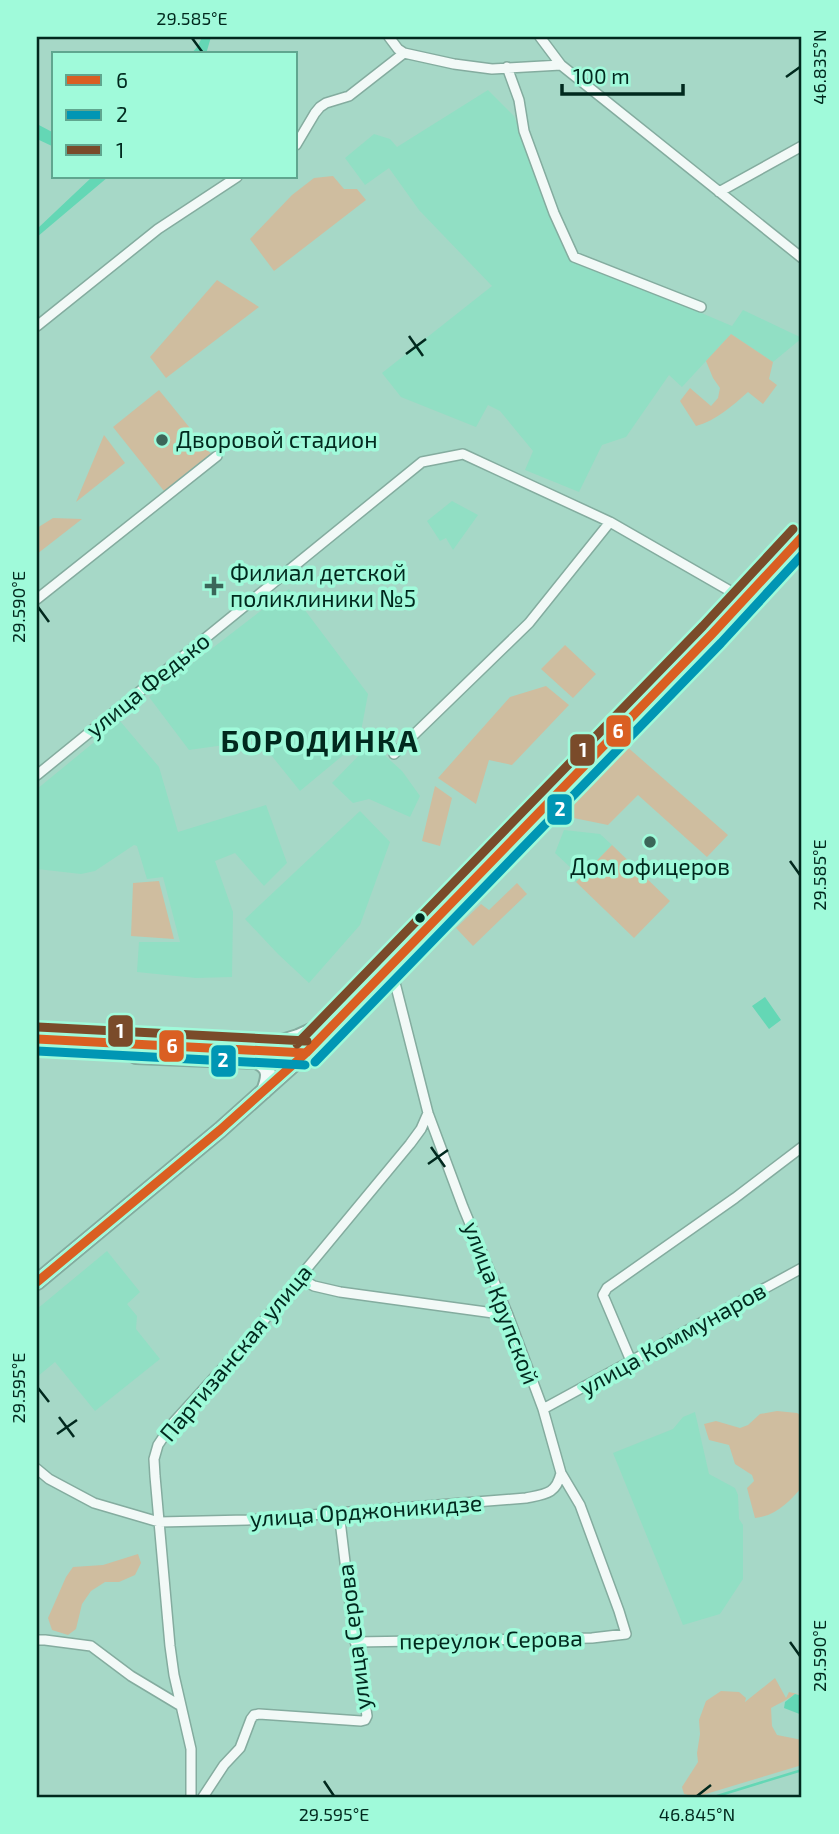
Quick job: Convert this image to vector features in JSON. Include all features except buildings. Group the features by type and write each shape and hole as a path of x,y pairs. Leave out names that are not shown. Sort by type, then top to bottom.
{"main road":[{"path":"37,1282 264,1092 306,1053 802,537"},
{"path":"256,1050 298,1037 342,1017"},
{"path":"37,1039 306,1053"},
{"path":"110,1043 136,1056 256,1061 268,1069 269,1078 264,1092"}],"street":[{"path":"389,37 404,53 454,64 492,69 561,65"},
{"path":"541,37 561,65 802,258"},
{"path":"298,141 320,107 349,96 404,53"},
{"path":"507,67 520,100 524,131 554,213 574,257 701,307"},
{"path":"719,192 802,146"},
{"path":"37,326 158,229 235,178"},
{"name":"улица Федько","path":"37,775 422,462 463,454 610,522"},
{"path":"37,599 216,456"},
{"path":"394,754 530,623 610,522 744,599"},
{"name":"улица Крупской","path":"391,967 428,1113 543,1409 561,1473 580,1505 626,1634"},
{"name":"Партизанская улица","path":"191,1797 191,1749 170,1646 154,1459 163,1435 242,1348 299,1279 410,1144 428,1113"},
{"path":"631,1361 603,1295 607,1288 802,1147"},
{"name":"улица Коммунаров","path":"543,1409 802,1268"},
{"path":"299,1279 314,1286 340,1292 508,1315"},
{"name":"улица Орджоникидзе","path":"37,1469 49,1479 94,1503 159,1522 247,1520 526,1498 544,1495 553,1490 561,1473"},
{"name":"улица Серова","path":"203,1797 224,1765 240,1748 254,1715 365,1720 368,1716 355,1642 339,1512"},
{"name":"переулок Серова","path":"355,1642 592,1638 626,1634"},
{"path":"37,1640 91,1646 131,1676 181,1706"}],"shaded area":[{"path":"202,37 211,37 207,52 193,52"},
{"path":"488,90 514,116 571,261 732,326 743,310 802,338 773,362 731,334 682,387 669,375 626,437 602,445 579,492 525,470 533,451 500,411 488,405 476,427 401,397 382,373 492,286 419,210 389,168 365,185 345,158 374,134 390,139 397,147"},
{"path":"37,124 52,132 52,146 37,139"},
{"path":"333,176 344,189 357,189 366,200 274,271 250,239 292,195 314,178"},
{"path":"91,178 107,178 37,237 37,229"},
{"path":"217,280 259,307 166,378 150,357"},
{"path":"731,334 773,362 769,379 777,385 763,404 748,392 717,416 696,426 680,401 690,388 711,406 718,398 720,388 706,361"},
{"name":"Дворовой стадион","path":"159,390 211,454 164,491 113,427"},
{"path":"104,435 125,463 76,502"},
{"path":"452,501 478,515 453,550 446,538 440,541 427,521"},
{"path":"53,518 82,519 37,554 37,528"},
{"path":"289,589 368,694 359,742 300,791 259,740 189,750 149,697"},
{"path":"565,645 596,674 573,698 541,669"},
{"path":"546,686 569,705 512,765 489,760 476,804 438,778 510,697"},
{"path":"120,721 159,767 178,832 266,805 287,863 264,886 235,853 215,861 233,912 232,977 196,978 137,972 139,942 180,942 163,877 147,879 137,846 134,845 95,871 81,874 37,869 37,789"},
{"path":"625,745 728,835 707,857 638,795 608,825 559,815"},
{"path":"366,748 381,752 402,771 420,796 410,817 369,799 353,803 332,783"},
{"path":"435,786 452,798 440,846 422,841"},
{"path":"360,811 390,842 360,925 309,983 245,919"},
{"path":"564,830 600,834 612,845 576,882 566,873 571,868 555,853"},
{"path":"612,845 670,901 634,938 576,882"},
{"path":"159,881 174,939 131,936 133,883"},
{"path":"517,883 527,894 473,946 456,928 481,904 489,910"},
{"path":"765,997 781,1020 769,1029 752,1006"},
{"path":"107,1251 140,1292 127,1304 137,1316 136,1329 160,1359 95,1411 55,1362 37,1377 37,1309"},
{"path":"777,1411 802,1416 802,1487 776,1511 755,1518 747,1488 754,1481 752,1475 735,1464 729,1445 709,1440 704,1424 716,1421 740,1428 748,1425 760,1414"},
{"path":"695,1412 709,1474 735,1488 738,1495 739,1519 743,1525 743,1579 720,1614 683,1625 613,1453 673,1429 683,1417"},
{"path":"138,1554 141,1563 135,1575 119,1582 105,1582 91,1591 82,1604 76,1629 68,1635 52,1630 48,1618 73,1567 103,1565"},
{"path":"775,1678 786,1698 789,1692 802,1695 795,1694 771,1708 772,1726 777,1735 802,1740 802,1765 696,1797 684,1794 682,1787 698,1762 699,1720 706,1701 721,1691 739,1692 746,1698 745,1702"},
{"path":"795,1694 802,1696 802,1715 784,1708 785,1702"}],"waterway":[{"path":"714,1797 802,1770"}],"transit line":[{"name":"1","path":"297,1044 703,626 793,529"},
{"name":"6","path":"37,1282 220,1130 306,1053 712,634 802,537"},
{"name":"2","path":"315,1062 721,643 802,555"},
{"name":"1","path":"38,1027 307,1041"},
{"name":"6","path":"37,1039 306,1053"},
{"name":"2","path":"37,1051 305,1065"}],"place":[{"name":"Дворовой стадион","path":"162,440"},
{"name":"Филиал детской поликлиники №5","path":"214,586"},
{"name":"Дом офицеров","path":"650,842"}],"district":[{"name":"БОРОДИНКА","path":"320,742"}]}
